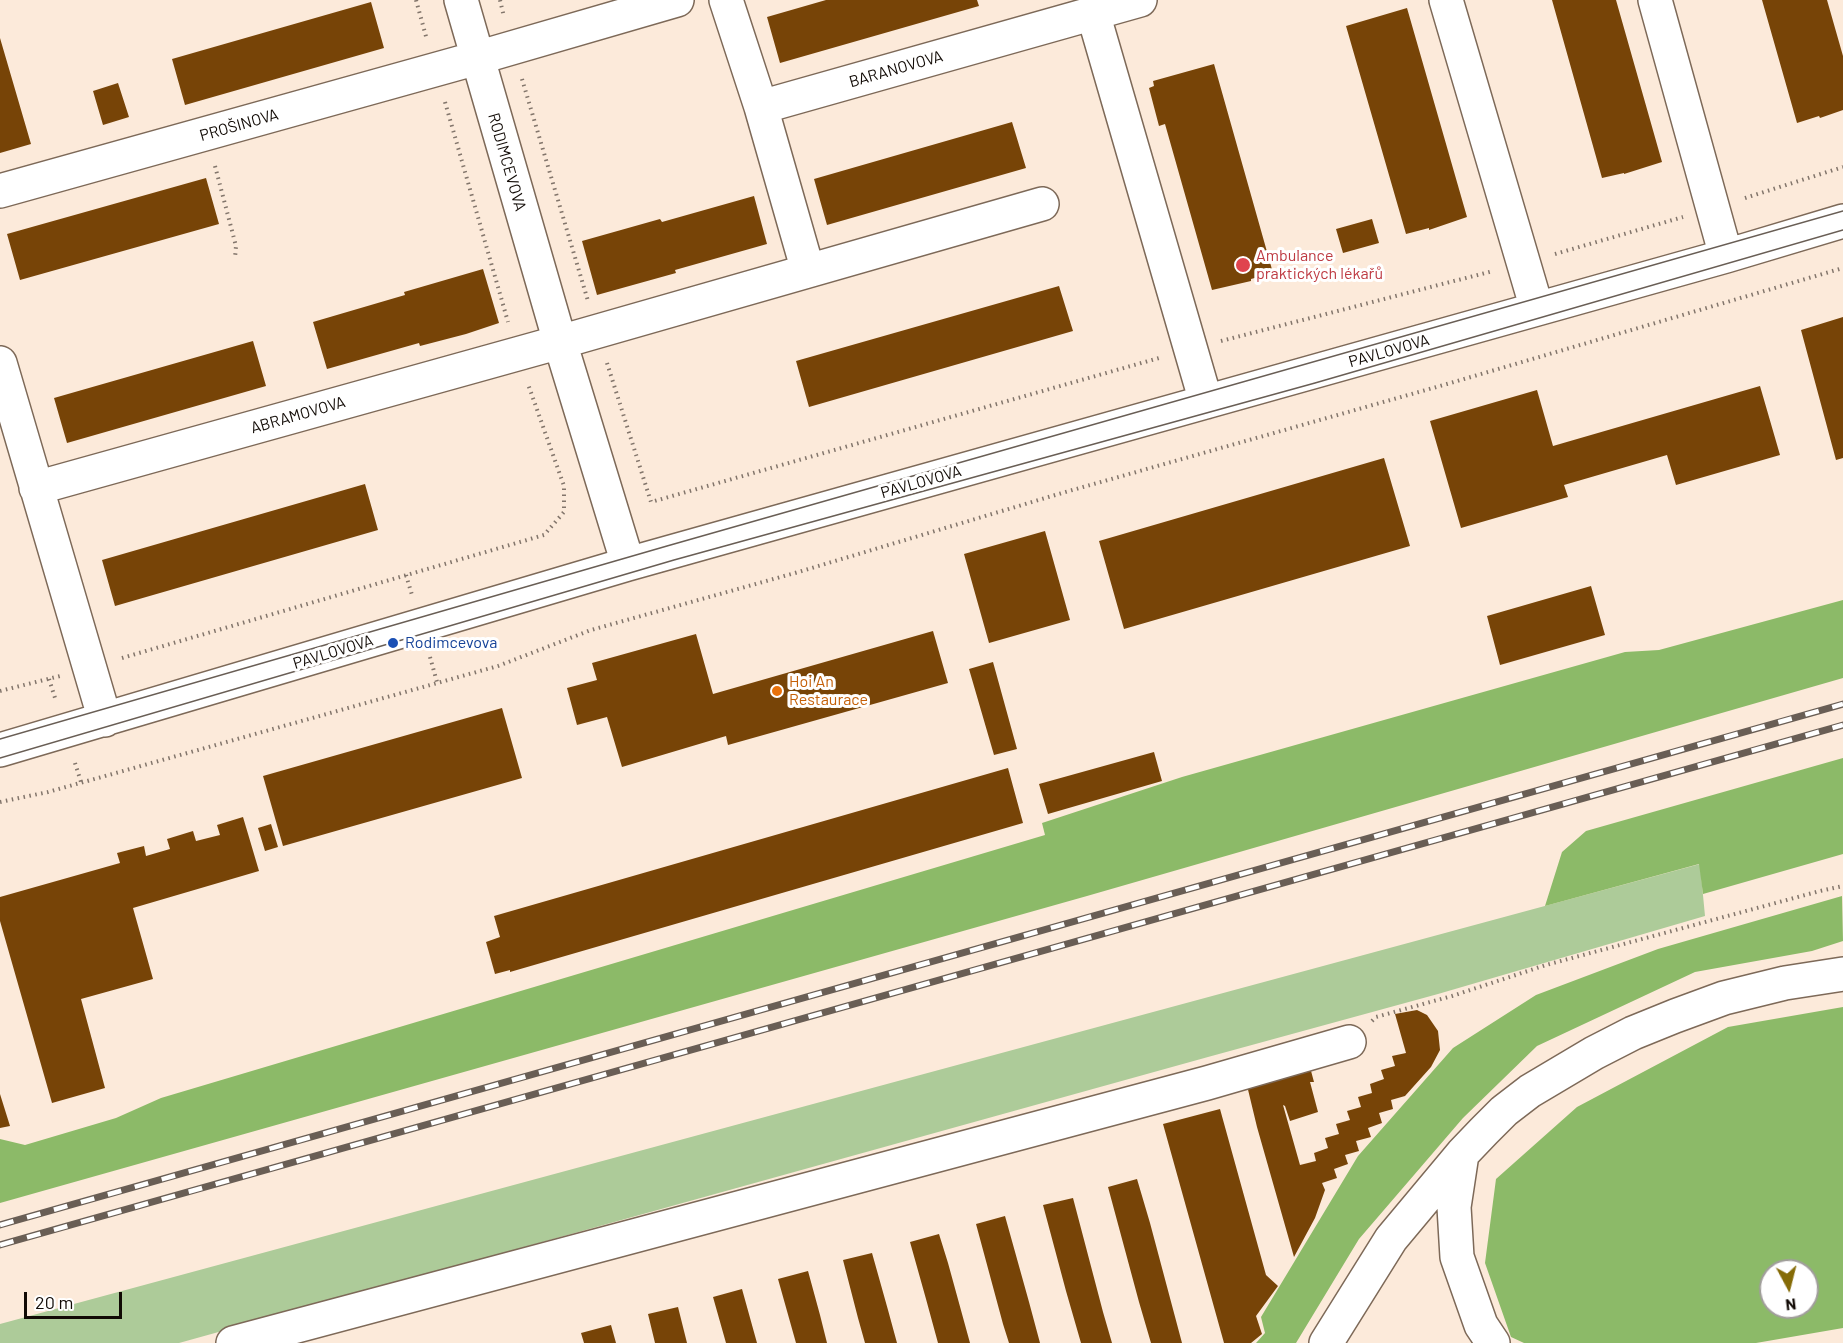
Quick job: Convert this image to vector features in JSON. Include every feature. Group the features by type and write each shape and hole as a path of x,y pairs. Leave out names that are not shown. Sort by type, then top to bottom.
{"main road":[{"name":"RODIMCEVOVA","path":"461,0 560,342 628,564"},
{"path":"477,58 677,0"},
{"path":"726,0 761,107 808,270"},
{"name":"BARANOVOVA","path":"761,107 1140,0"},
{"path":"1446,0 1537,309"},
{"path":"1655,0 1726,256"},
{"path":"1093,13 1206,402"},
{"name":"PROŠINOVA","path":"0,191 477,58"},
{"path":"560,342 1042,204"},
{"name":"PAVLOVOVA","path":"0,750 628,564 1726,256 1843,221"},
{"name":"ABRAMOVOVA","path":"36,488 560,342"},
{"path":"0,363 105,720"},
{"path":"1326,1343 1391,1239 1462,1154 1504,1112 1530,1091 1633,1033 1724,998 1843,974"},
{"path":"233,1343 1207,1083 1349,1042"},
{"path":"1462,1154 1454,1207 1457,1257 1480,1325 1493,1343"}],"path":[{"path":"0,692 544,535 564,512 564,486 517,354 416,0"},
{"path":"500,0 597,331 651,502 1191,349 1523,264 1843,167"},
{"path":"206,134 236,246 235,258"},
{"path":"0,802 48,792 498,666 591,630 1843,268"},
{"path":"1349,1042 1376,1017 1452,996 1557,962 1843,886"}],"green space":[{"path":"1843,600 1843,678 1087,896 0,1203 0,1139 25,1145 116,1118 161,1098 1045,835 1042,823 1182,777 1625,652 1659,650"},
{"path":"1843,758 1843,854 1703,894 1699,864 1545,906 1562,852 1586,831"},
{"path":"1700,864 1705,916 1438,994 179,1343 0,1343 0,1324"},
{"path":"1842,896 1843,941 1812,951 1695,972 1537,1046 1463,1118 1359,1239 1296,1343 1256,1343 1265,1333 1261,1317 1358,1156 1453,1048 1536,995 1658,949"},
{"path":"1843,1007 1843,1328 1756,1343 1524,1343 1511,1337 1485,1263 1496,1179 1577,1107 1728,1027"}],"building":[{"path":"826,0 977,0 979,6 780,63 767,17"},
{"path":"1552,0 1616,0 1662,162 1624,174 1602,178"},
{"path":"1762,0 1827,0 1843,56 1843,110 1797,123"},
{"path":"371,2 384,48 185,105 172,59"},
{"path":"1407,8 1467,217 1429,230 1429,228 1406,234 1346,26"},
{"path":"0,38 31,144 0,153"},
{"path":"1214,64 1273,273 1251,279 1251,281 1212,290 1165,124 1159,126 1149,88 1154,86 1153,81"},
{"path":"118,83 129,117 103,125 93,91"},
{"path":"1012,122 1026,168 827,225 814,179"},
{"path":"206,178 219,224 20,280 7,234"},
{"path":"754,196 767,244 597,295 582,241 660,219 662,222"},
{"path":"1372,219 1379,243 1343,253 1336,229"},
{"path":"483,269 499,323 466,334 420,346 419,343 327,369 313,322"},
{"path":"1059,286 1073,331 809,407 796,361"},
{"path":"1843,317 1843,458 1836,460 1801,330"},
{"path":"253,341 266,386 67,443 54,398"},
{"path":"1760,386 1780,455 1676,485 1667,455 1564,485 1568,497 1461,528 1430,421 1537,390 1553,446"},
{"path":"1384,458 1410,546 1124,629 1099,541"},
{"path":"365,484 378,530 115,606 102,560"},
{"path":"1045,531 1070,620 989,643 964,554"},
{"path":"1591,586 1605,635 1500,665 1487,616"},
{"path":"933,631 948,683 728,745 726,736 622,767 607,717 577,725 567,688 597,680 592,663 696,634 713,694"},
{"path":"993,662 1017,749 994,755 969,669"},
{"path":"502,708 522,778 283,846 263,776"},
{"path":"1154,752 1162,781 1048,814 1039,784"},
{"path":"1008,768 1023,823 510,972 510,970 495,974 486,942 500,937 494,916"},
{"path":"243,817 259,871 133,908 153,979 81,999 105,1088 52,1103 0,921 0,897 120,863 117,853 144,846 146,856 170,849 167,839 193,831 196,841 220,835 217,825"},
{"path":"271,824 278,847 265,851 258,828"},
{"path":"1417,1010 1427,1015 1438,1031 1440,1050 1431,1067 1405,1096 1391,1100 1393,1109 1379,1113 1382,1123 1368,1128 1371,1137 1356,1141 1359,1151 1345,1155 1348,1164 1334,1169 1337,1178 1322,1183 1325,1190 1315,1218 1294,1257 1244,1073 1307,1056 1314,1082 1310,1082 1318,1112 1290,1121 1283,1105 1300,1165 1316,1161 1314,1153 1328,1148 1325,1138 1339,1134 1336,1124 1350,1120 1347,1111 1361,1107 1358,1097 1372,1093 1370,1084 1384,1079 1381,1070 1395,1066 1392,1056 1406,1053 1395,1014"},
{"path":"0,1094 10,1126 0,1128"},
{"path":"1220,1109 1266,1275 1278,1286 1256,1316 1262,1334 1251,1343 1224,1343 1163,1124"},
{"path":"1137,1179 1182,1343 1151,1343 1139,1302 1108,1187"},
{"path":"1073,1198 1112,1343 1081,1343 1066,1291 1043,1205"},
{"path":"1005,1216 1040,1343 1009,1343 1003,1324 976,1224"},
{"path":"939,1234 970,1343 938,1343 910,1242"},
{"path":"872,1253 897,1343 865,1343 858,1318 843,1260"},
{"path":"808,1271 827,1343 796,1343 778,1279"},
{"path":"742,1289 757,1343 726,1343 713,1297"},
{"path":"678,1307 687,1343 655,1343 648,1314"},
{"path":"611,1325 616,1343 584,1343 581,1333"}],"tram line":[{"path":"0,739 667,546 1843,211"},
{"path":"0,758 674,560 1315,383 1843,230"}],"railway":[{"path":"0,1225 1843,704"},
{"path":"0,1245 1843,725"}],"place":[{"name":"Ambulance praktických lékařů","path":"1243,265"},
{"name":"Rodimcevova","path":"393,643"},
{"name":"Hoi An Restaurace","path":"777,691"}]}
